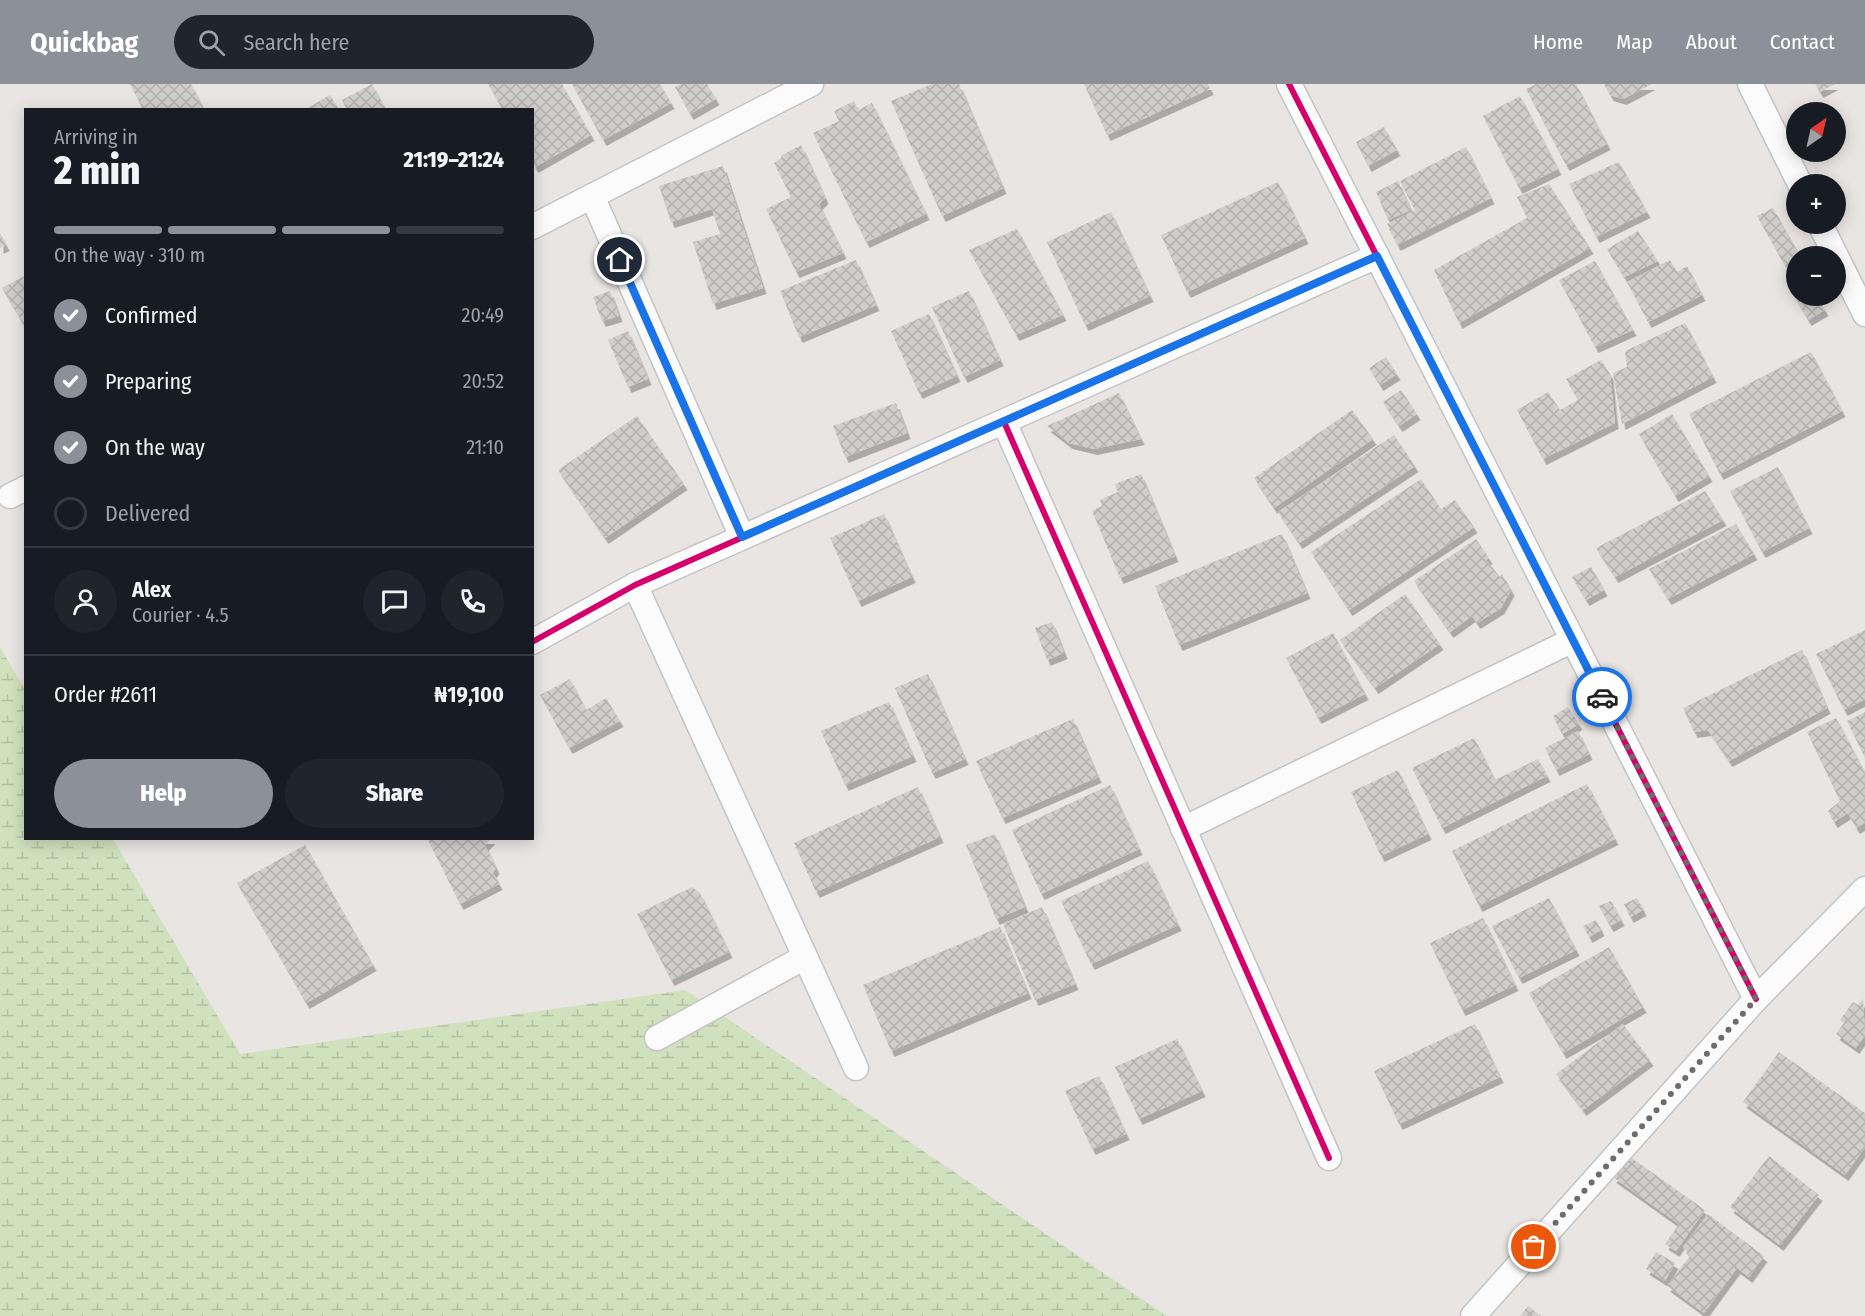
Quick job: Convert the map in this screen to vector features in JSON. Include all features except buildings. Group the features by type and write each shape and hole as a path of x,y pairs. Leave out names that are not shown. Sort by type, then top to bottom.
{"street":[{"path":"534,226 811,84"},
{"path":"1289,84 1756,999"},
{"path":"1750,84 1795,174"},
{"path":"592,196 742,537"},
{"path":"1825,234 1865,314"},
{"path":"534,641 635,585 1377,256"},
{"path":"1004,422 1329,1158"},
{"path":"635,585 856,1068"},
{"path":"1184,829 1573,640"},
{"path":"1473,1316 1756,999 1865,889"},
{"path":"657,1038 805,957"}],"green space":[{"path":"0,647 24,688 24,840 114,840 240,1054 685,990 1167,1316 0,1316"}],"cycle path":[{"path":"1289,84 1756,999"},
{"path":"534,641 635,585 1377,256"},
{"path":"1004,422 1329,1158"}],"way so far":[{"path":"1534,1247 1756,999 1602,697"}],"route":[{"path":"620,260 742,537 1377,256 1602,697"}]}
